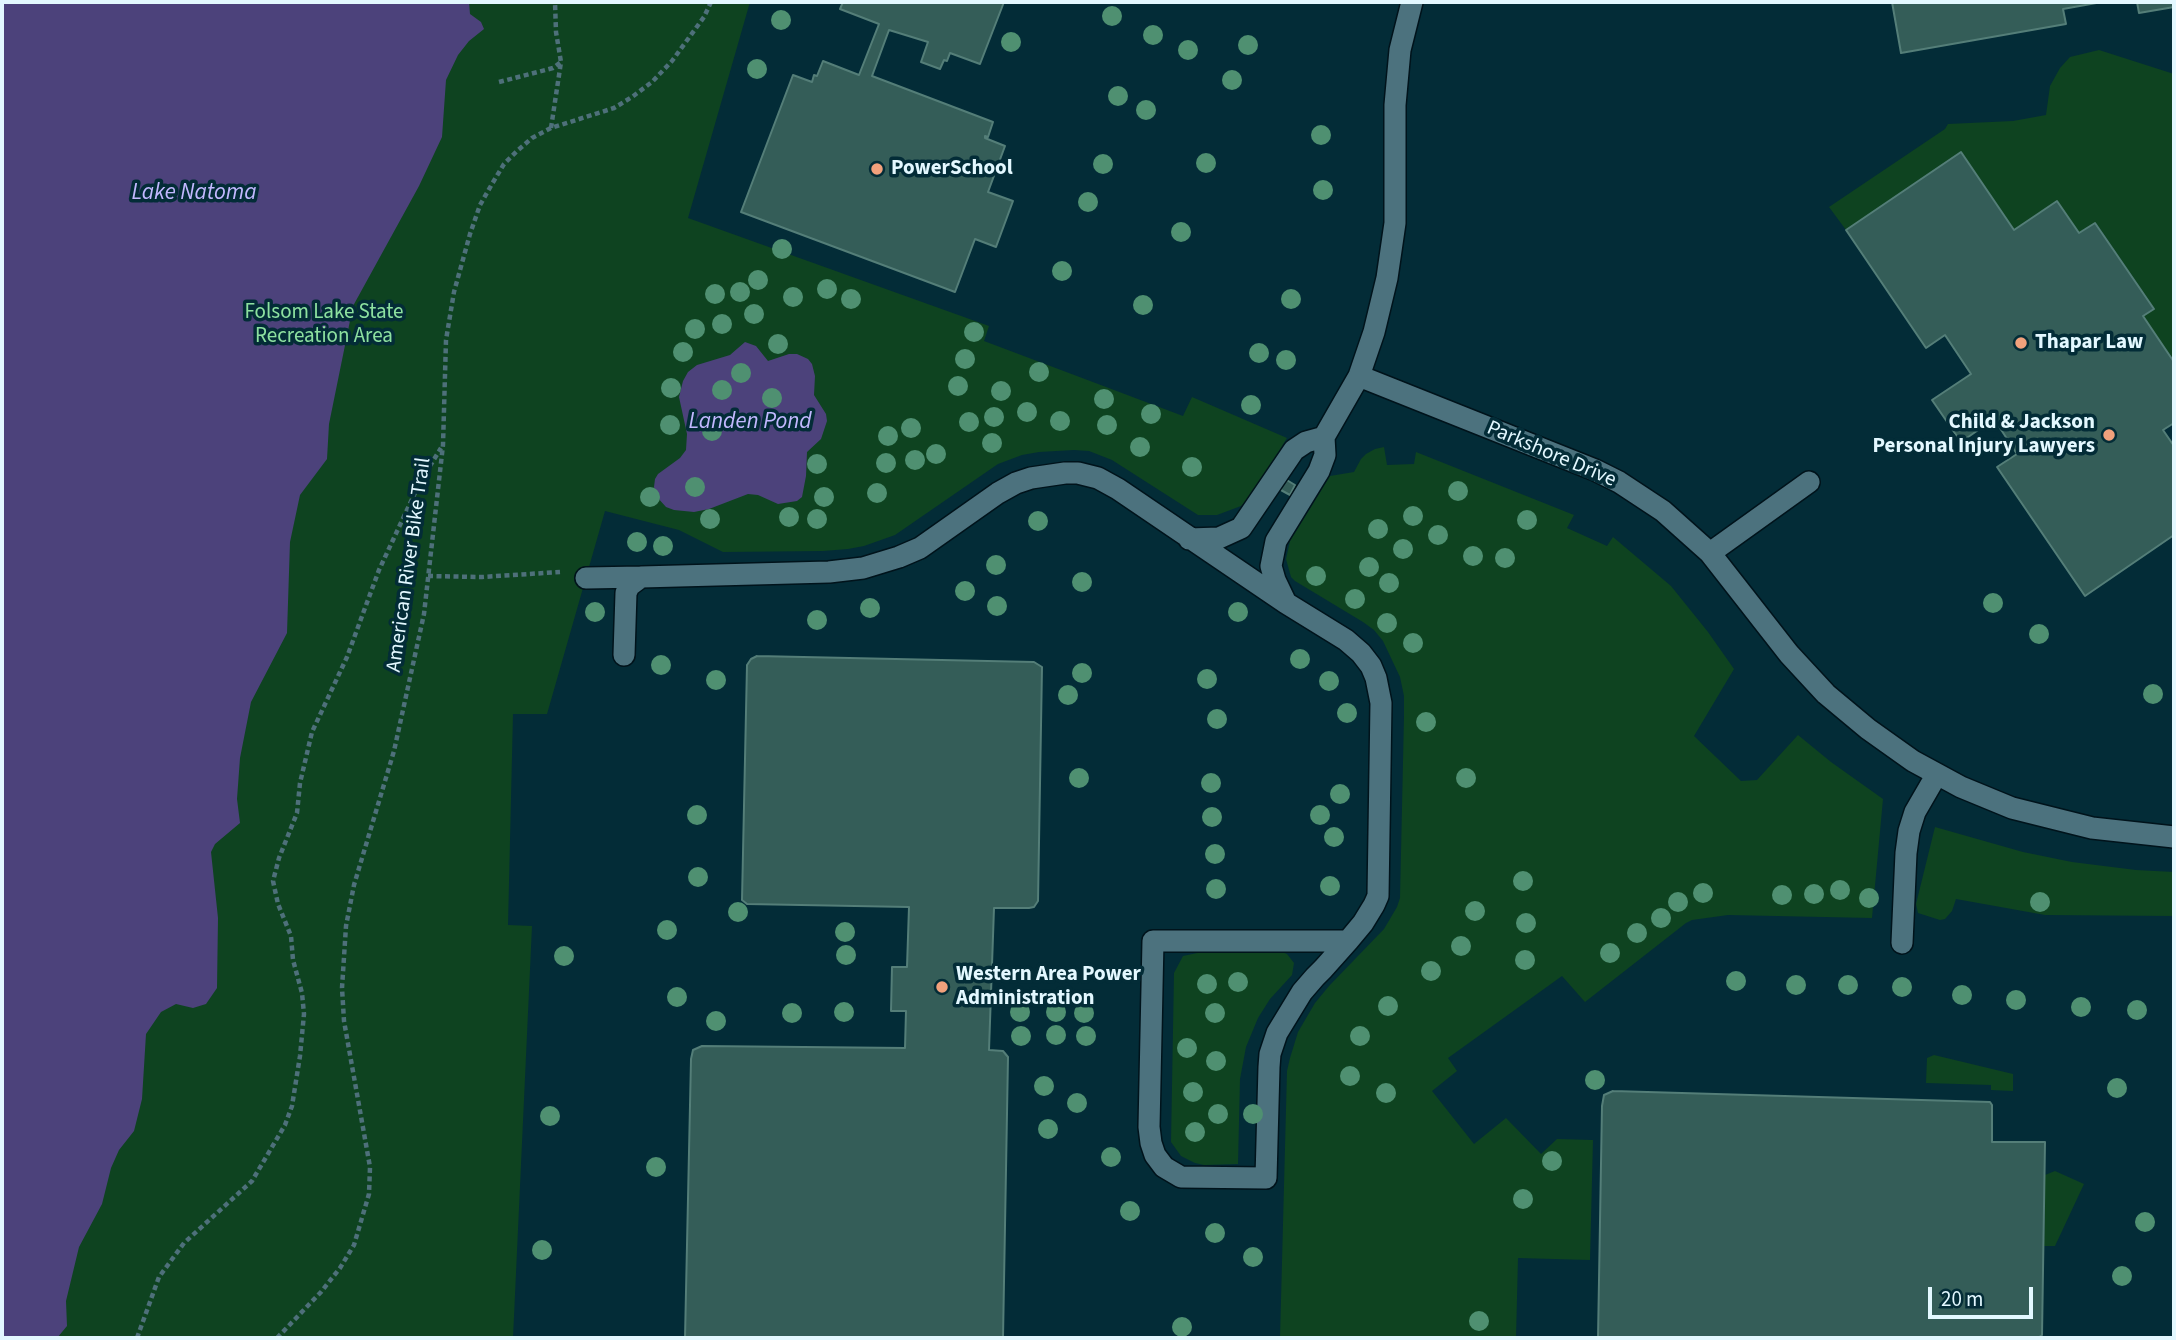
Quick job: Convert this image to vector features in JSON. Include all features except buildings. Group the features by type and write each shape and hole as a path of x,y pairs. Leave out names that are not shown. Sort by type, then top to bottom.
{"street":[{"path":"1286,603 1271,566 1272,552 1319,471 1325,455 1324,437 1359,376 1374,332 1390,256 1395,223 1395,105 1400,50 1412,2"},
{"name":"Parkshore Drive","path":"1359,376 1595,470 1619,482 1663,511 1710,553 1788,654 1826,694 1868,729 1913,761 1961,787 2012,808 2092,828 2174,837"},
{"path":"1189,539 1219,538 1241,528 1294,450 1306,442 1324,437"},
{"path":"586,578 836,572 863,568 920,548 1016,483 1065,473 1078,473 1106,482 1346,640 1371,666 1379,690 1381,720 1378,896 1369,915 1348,941 1302,992 1281,1024 1269,1067 1266,1178 1181,1177 1164,1167 1155,1155 1149,1127 1153,941 1348,941"},
{"path":"1710,553 1809,482"},
{"path":"624,655 626,593 629,586 641,577"},
{"path":"1902,943 1909,831 1915,812 1937,774"}],"path":[{"path":"551,128 561,62 555,2"},
{"name":"American River Bike Trail","path":"276,1338 321,1292 340,1268 354,1245 369,1194 370,1167 344,1021 342,988 346,926 354,885 400,730 424,614 443,444 446,340 454,292 470,234 480,205 504,164 532,138 551,128 614,108 652,82 672,61 704,17 711,2"},
{"path":"499,82 553,68 561,62"},
{"path":"136,1338 159,1276 184,1243 252,1181 285,1125 292,1106 304,1014 291,936 278,904 273,881 297,813 300,783 312,732 347,657 379,570 420,482 443,444"},
{"path":"428,576 482,577 559,572 571,577 586,578"}],"green space":[{"name":"Folsom Lake State Recreation Area","path":"2,2 750,2 688,218 989,326 984,341 1183,416 1192,397 1287,438 1250,498 1241,506 1217,515 1198,515 1112,460 1089,451 1074,450 1022,455 998,464 895,535 848,549 723,552 679,530 605,511 547,714 513,714 508,925 532,926 513,1338 2,1338"},
{"path":"2099,50 2174,74 2174,362 2143,316 2154,308 2096,223 2079,233 2057,201 2014,230 1961,152 1846,230 1829,207 1945,129 1948,124 2013,121 2046,115 2050,86 2060,68 2070,57"},
{"path":"1384,447 1387,465 1414,464 1416,452 1574,515 1567,528 1607,546 1613,537 1671,586 1734,669 1694,736 1741,781 1757,780 1798,735 1883,799 1872,918 1728,915 1692,920 1585,1002 1562,976 1448,1058 1457,1071 1432,1091 1474,1144 1506,1118 1541,1154 1557,1139 1593,1140 1590,1260 1518,1258 1516,1338 1280,1338 1287,1071 1298,1032 1315,1003 1384,929 1400,898 1404,716 1400,677 1383,641 1363,622 1295,581 1291,577 1286,559 1290,541 1330,476 1354,472 1366,454"},
{"path":"1935,827 2023,852 2072,862 2174,872 2174,916 2045,915 1956,899 1952,911 1945,919 1918,913 1916,904"},
{"path":"1202,952 1282,952 1294,963 1292,975 1270,999 1258,1018 1246,1047 1240,1079 1238,1164 1195,1163 1181,1156 1171,1142 1174,973 1183,956"},
{"path":"1934,1055 2013,1074 2013,1091 1991,1090 1991,1085 1926,1083 1927,1058"},
{"path":"2055,1171 2084,1184 2055,1246 2044,1246 2045,1175"}],"water":[{"name":"Lake Natoma","path":"2,2 469,2 470,14 481,22 484,29 469,41 458,55 446,80 442,137 419,186 353,306 329,424 327,459 300,495 290,542 287,633 251,702 240,758 237,799 240,823 215,844 211,852 218,918 217,988 206,1004 193,1008 176,1004 161,1012 146,1034 142,1099 134,1131 119,1150 111,1168 102,1204 79,1247 66,1301 67,1326 57,1338 2,1338"},
{"name":"Landen Pond","path":"745,342 756,346 768,361 797,354 812,364 815,376 814,395 826,414 827,421 821,439 807,452 802,497 797,501 778,504 758,495 748,494 694,512 666,507 657,497 655,479 686,450 687,434 679,397 683,381 688,372 697,365 730,355"}],"place":[{"name":"PowerSchool","path":"877,169"},
{"name":"Thapar Law","path":"2021,343"},
{"name":"Child & Jackson Personal Injury Lawyers","path":"2109,435"},
{"name":"Western Area Power Administration","path":"942,987"}]}
